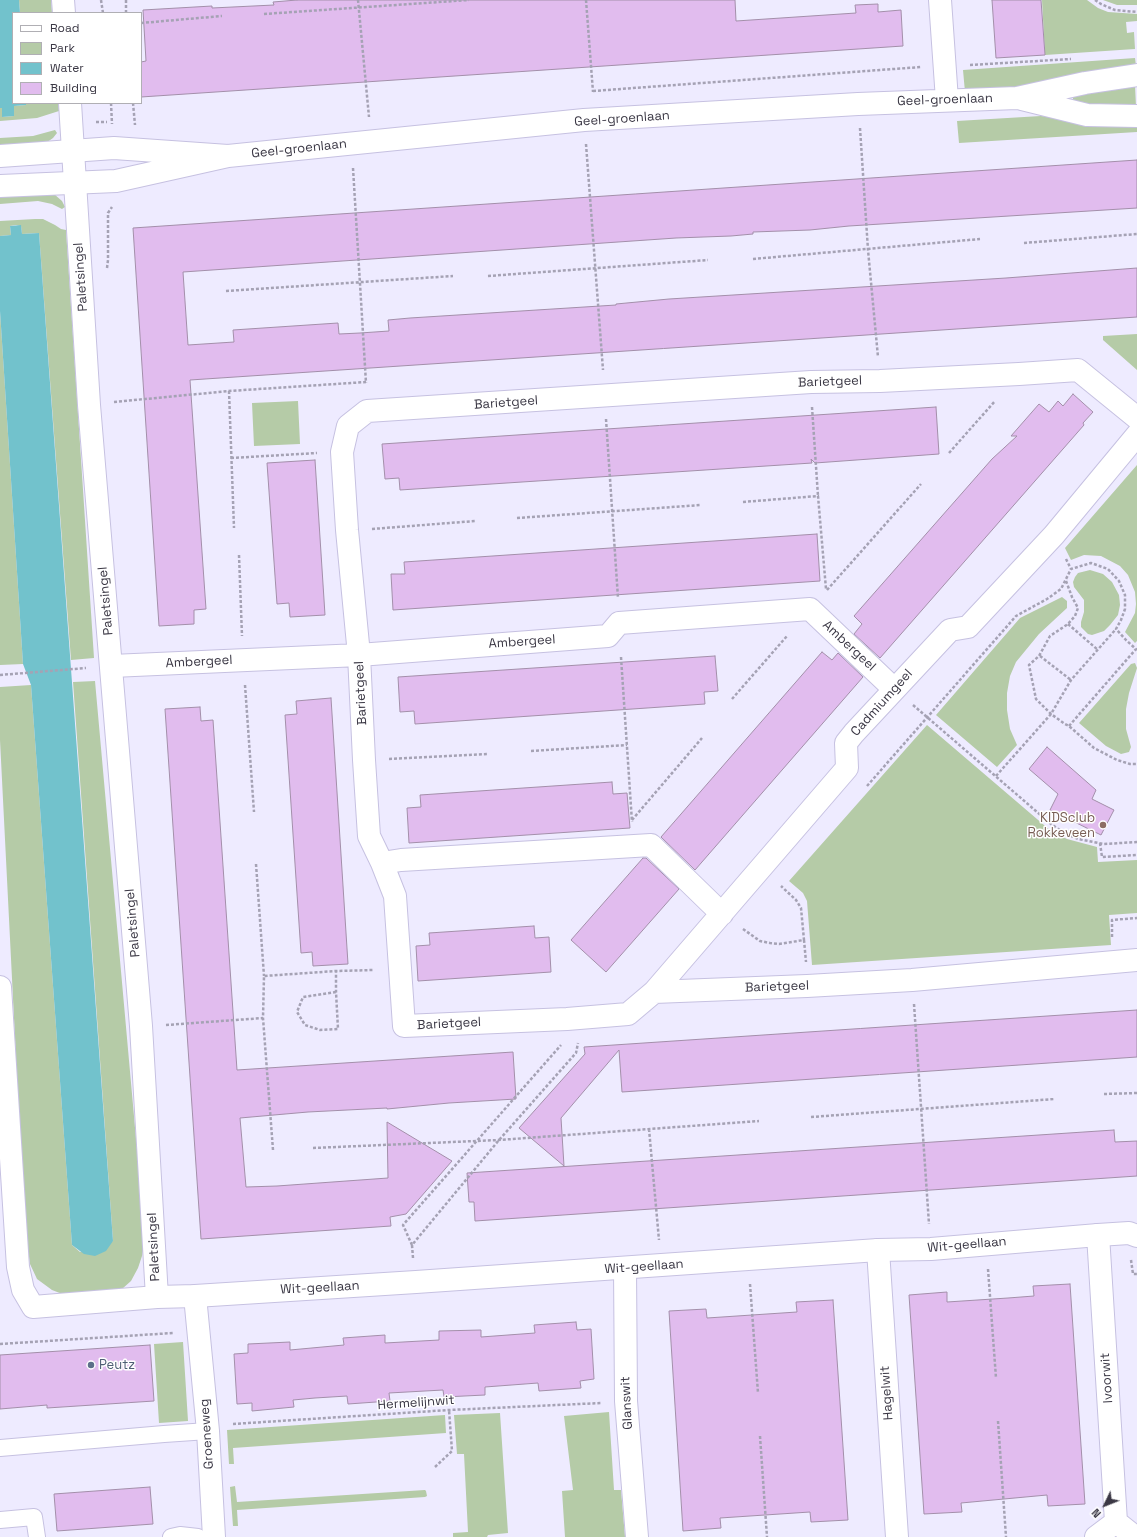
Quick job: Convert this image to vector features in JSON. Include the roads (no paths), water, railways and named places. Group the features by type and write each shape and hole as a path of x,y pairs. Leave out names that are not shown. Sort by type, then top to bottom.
{"street":[{"path":"63,0 64,12"},
{"path":"940,0 947,100"},
{"name":"Geel-groenlaan","path":"0,186 116,181 228,156 590,120 858,104 1017,98 1085,83 1137,75"},
{"name":"Geel-groenlaan","path":"1017,98 1087,115 1137,116"},
{"name":"Paletsingel","path":"0,987 18,1267 23,1290 34,1307 157,1297 141,1026 90,405 70,104"},
{"name":"Geel-groenlaan","path":"0,156 114,148 228,156"},
{"name":"Barietgeel","path":"1137,418 1078,370 880,381 811,382 367,411 348,426 342,452 347,530 359,655 364,760 370,836 395,896 404,1026 628,1014 654,992 912,980 1137,960"},
{"name":"Cadmiumgeel","path":"654,992 847,768 846,743 894,689 950,630 968,628 1054,535 1137,435"},
{"name":"Ambergeel","path":"112,666 359,655 608,636 619,623 810,609 894,689"},
{"path":"382,863 401,860 651,845 722,914"},
{"name":"Wit-geellaan","path":"157,1297 195,1296 662,1266 878,1250 931,1249 1134,1233"},
{"name":"Ivoorwit","path":"1098,1235 1116,1522"},
{"name":"Hagelwit","path":"878,1250 897,1537"},
{"name":"Glanswit","path":"625,1268 626,1401 636,1537"},
{"name":"Groeneweg","path":"195,1296 208,1431 214,1537"},
{"path":"1096,1537 1116,1522 1135,1537"}],"lane":[{"path":"0,1448 208,1431"},
{"path":"0,1520 34,1517 37,1537"},
{"path":"171,1537 180,1535 198,1537"}],"water":[{"path":"0,0 19,0 20,12 12,12 12,104 26,105 14,106 14,116 2,117 2,108 0,108"},
{"path":"21,225 22,234 39,233 113,1241 106,1251 95,1256 84,1254 72,1245 31,685 23,664 0,311 0,236 11,235 10,226"}],"place":[{"name":"KIDSclub Rokkeveen","path":"1103,825"},
{"name":"Peutz","path":"91,1365"}]}
